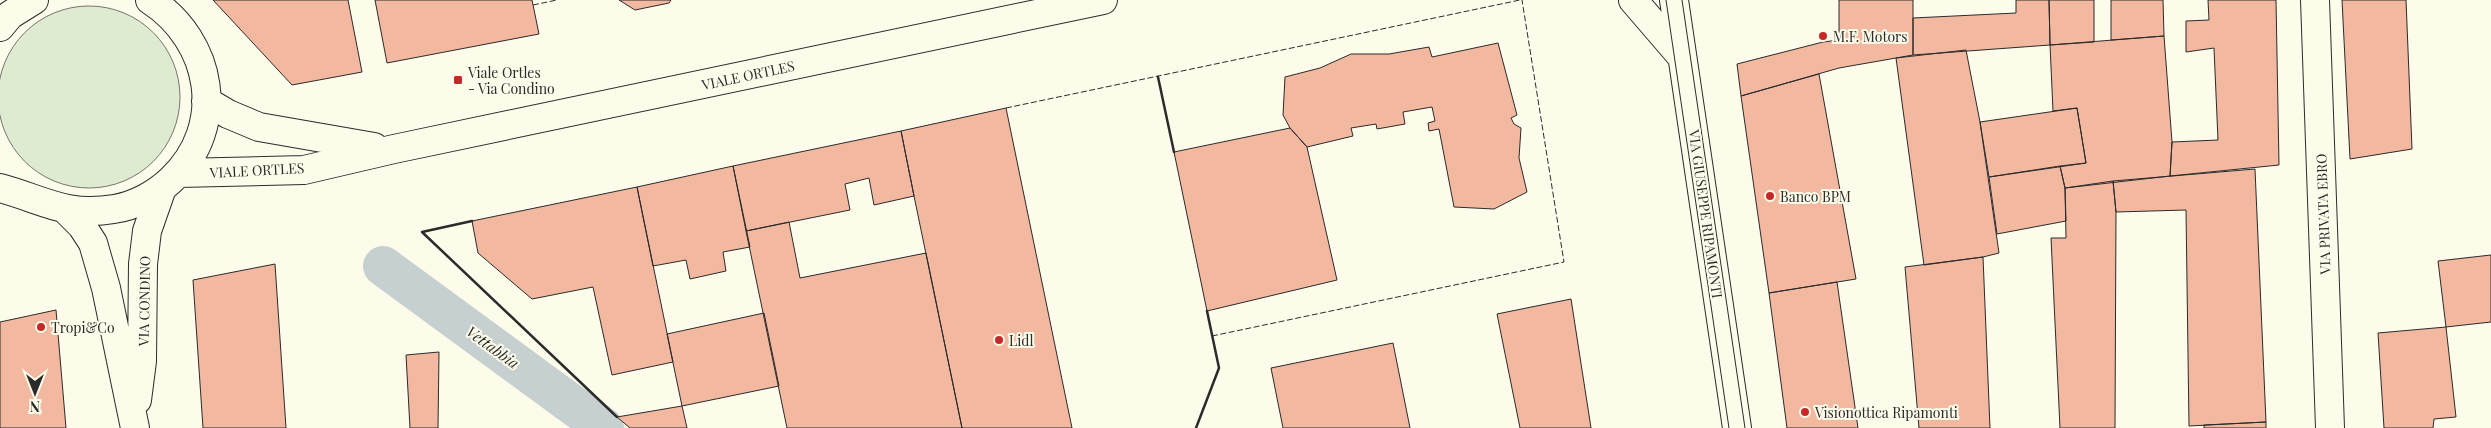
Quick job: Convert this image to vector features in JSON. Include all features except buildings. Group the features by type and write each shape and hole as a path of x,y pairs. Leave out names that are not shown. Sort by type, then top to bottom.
{"street":[{"name":"VIALE ORTLES","path":"0,188 66,210 84,212 116,209 130,205 170,181 188,160 200,136 206,101 204,74 193,45 176,19 150,0"},
{"name":"VIALE ORTLES","path":"170,181 304,170 394,148 1102,0"},
{"path":"1633,0 1683,58"},
{"name":"VIA GIUSEPPE RIPAMONTI","path":"1674,0 1737,428"},
{"name":"VIA PRIVATA EBRO","path":"2315,0 2330,428"},
{"path":"0,27 27,2"},
{"name":"VIALE ORTLES","path":"206,101 228,114 259,127 339,142 394,148"},
{"name":"VIALE ORTLES","path":"0,171 14,187 31,198"},
{"name":"VIA CONDINO","path":"135,422 142,361 143,264 147,231 170,181"},
{"name":"VIA CONDINO","path":"66,210 82,226 92,243 106,288 135,422"}],"green space":[{"path":"98,6 107,7 132,16 154,32 170,54 179,79 179,115 170,140 154,162 132,178 116,184 98,188 80,188 71,187 46,178 31,168 18,155 8,140 -1,115 -2,88 -1,79 8,54 18,39 31,26 46,16 71,7"}],"waterway":[{"name":"Vettabbia","path":"383,266 604,428"}],"tram line":[{"path":"1666,0 1729,428"},
{"path":"1682,0 1745,428"}],"fence":[{"path":"533,5 557,0"},
{"path":"1006,108 1520,0"},
{"path":"1212,336 1564,262 1522,0"}],"wall":[{"path":"1158,77 1174,152"},
{"path":"472,221 422,232 617,417"},
{"path":"1196,428 1219,368 1207,311"}],"place":[{"name":"M.F. Motors","path":"1823,36"},
{"name":"Viale Ortles - Via Condino","path":"458,80"},
{"name":"Banco BPM","path":"1770,196"},
{"name":"Tropi&Co","path":"41,327"},
{"name":"Lidl","path":"999,340"},
{"name":"Visionottica Ripamonti","path":"1805,412"}]}
